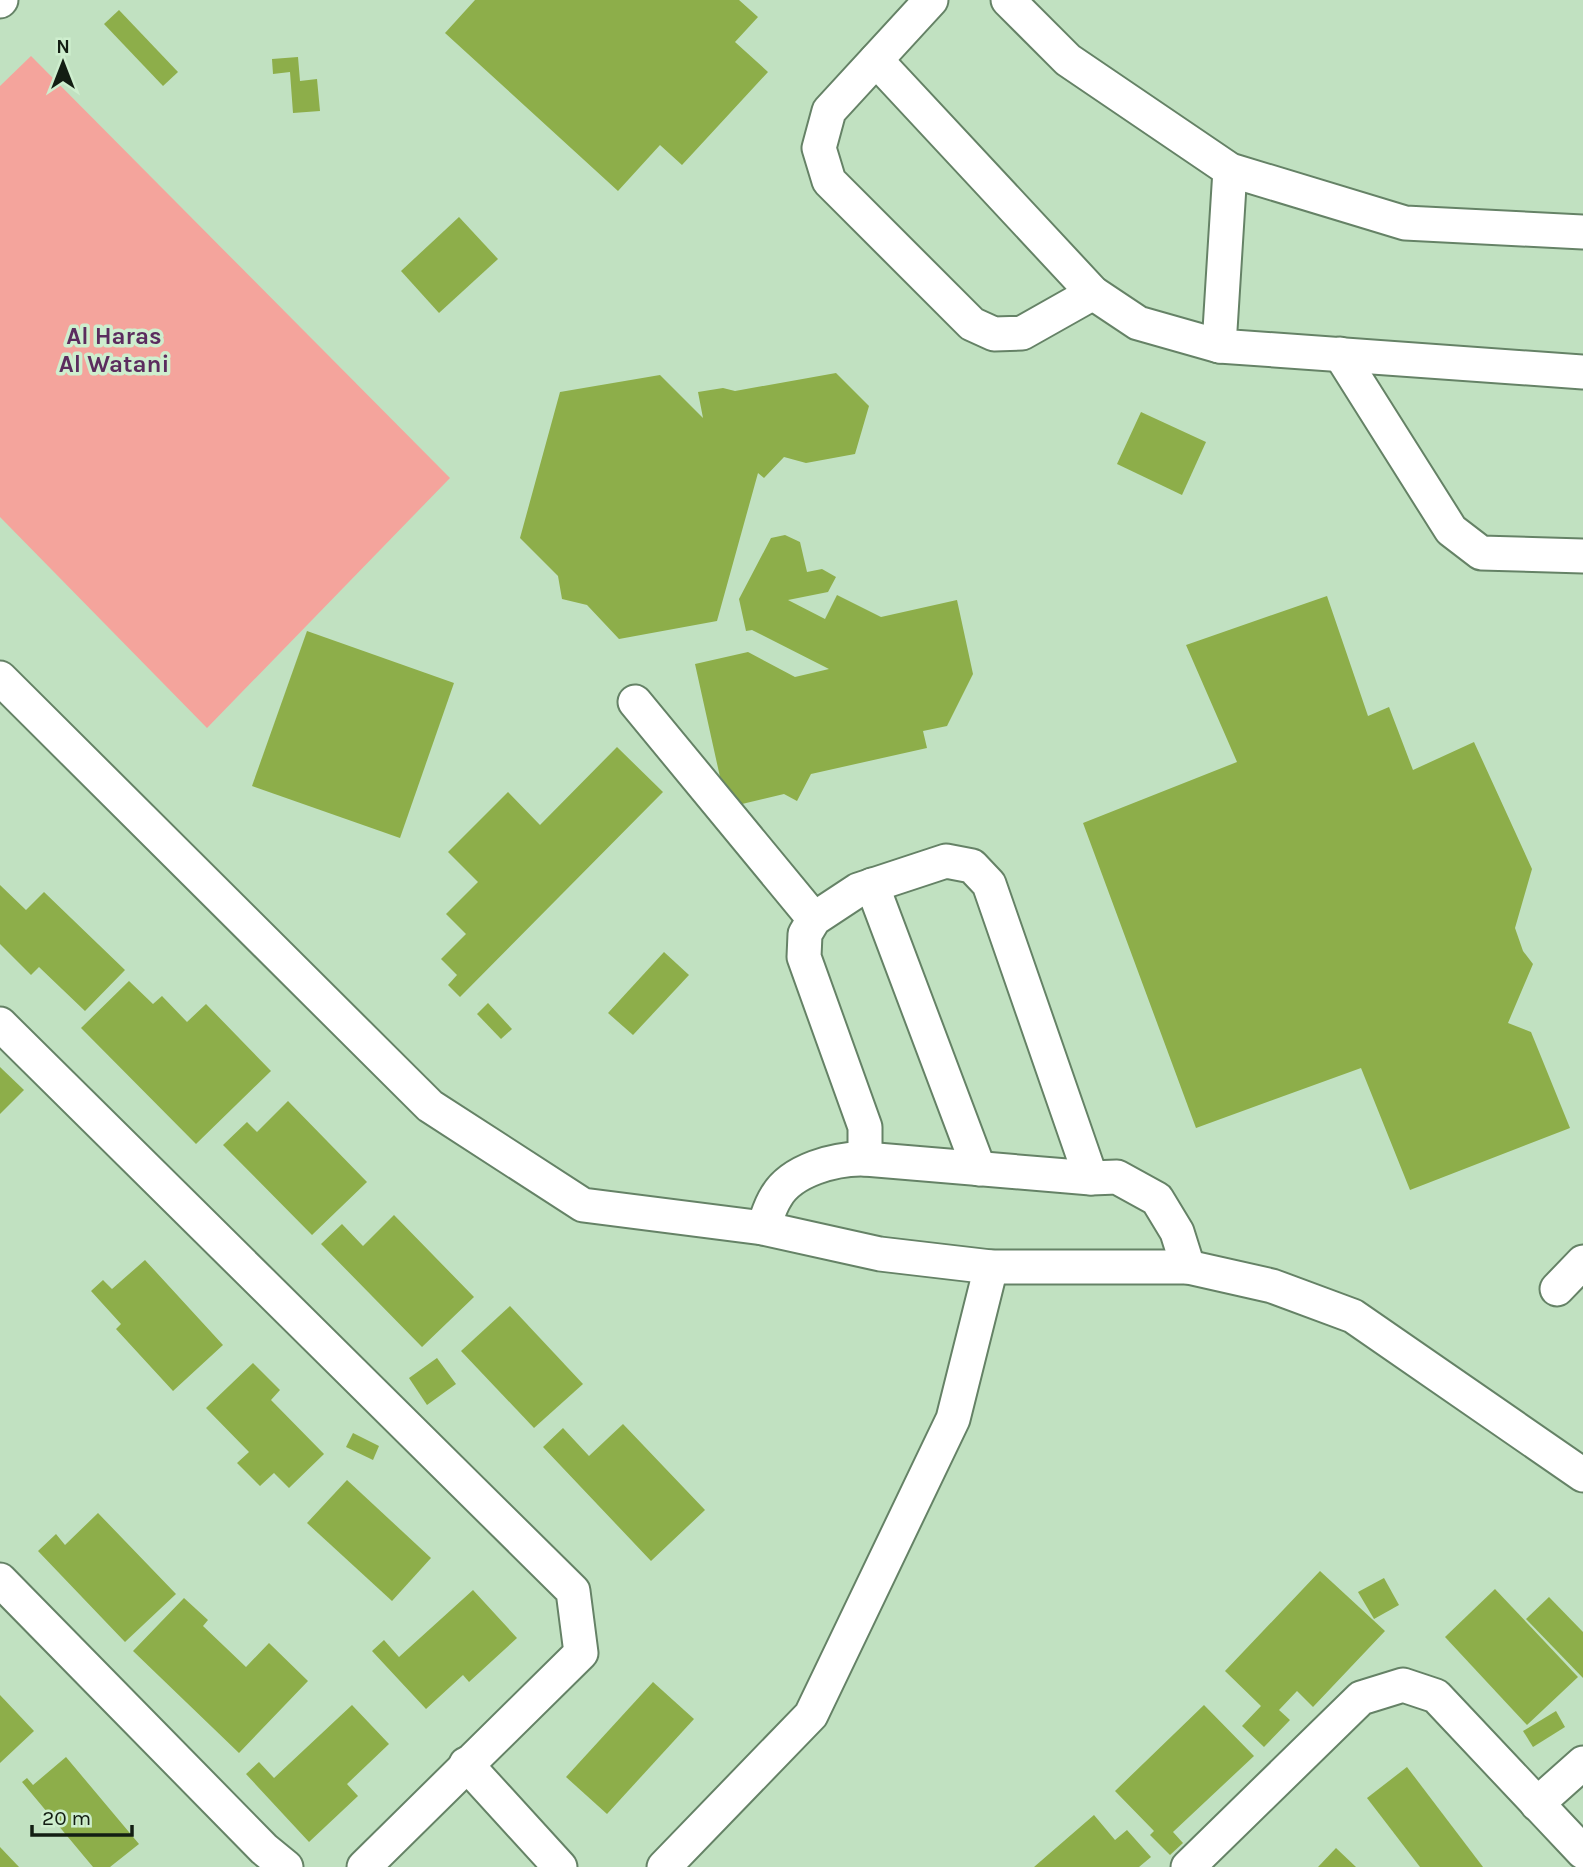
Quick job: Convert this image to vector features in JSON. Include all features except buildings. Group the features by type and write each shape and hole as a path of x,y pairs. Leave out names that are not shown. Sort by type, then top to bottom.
{"street":[{"path":"931,0 829,111 819,148 829,181 972,324 994,334 1022,332 1093,293"},
{"path":"1008,0 1068,60 1230,170 1405,223 1583,232"},
{"path":"876,60 1093,293 1138,323 1219,346 1583,372"},
{"path":"1219,346 1230,170"},
{"path":"1340,354 1451,530 1480,553 1583,556"},
{"path":"0,678 430,1106 583,1205 763,1227 880,1254 991,1267 1188,1267 1272,1286 1353,1316 1583,1475"},
{"path":"635,702 814,919"},
{"path":"865,1159 865,1127 804,957 806,934 814,919 858,890 946,860 972,866 989,884 1091,1178"},
{"path":"872,886 979,1169"},
{"path":"0,1024 573,1591 581,1653 364,1867"},
{"path":"763,1227 776,1196 790,1180 817,1168 850,1159 1091,1178 1117,1177 1157,1199 1177,1232 1188,1267"},
{"path":"1557,1290 1583,1262"},
{"path":"664,1867 811,1714 953,1419 991,1267"},
{"path":"0,1580 264,1849 286,1867"},
{"path":"1188,1867 1361,1698 1403,1685 1436,1696 1583,1852"},
{"path":"1537,1804 1583,1763"},
{"path":"466,1764 560,1867"}],"shaded area":[{"path":"31,56 450,478 207,728 0,517 0,86"}],"district":[{"name":"Al Haras Al Watani","path":"114,350"}]}
